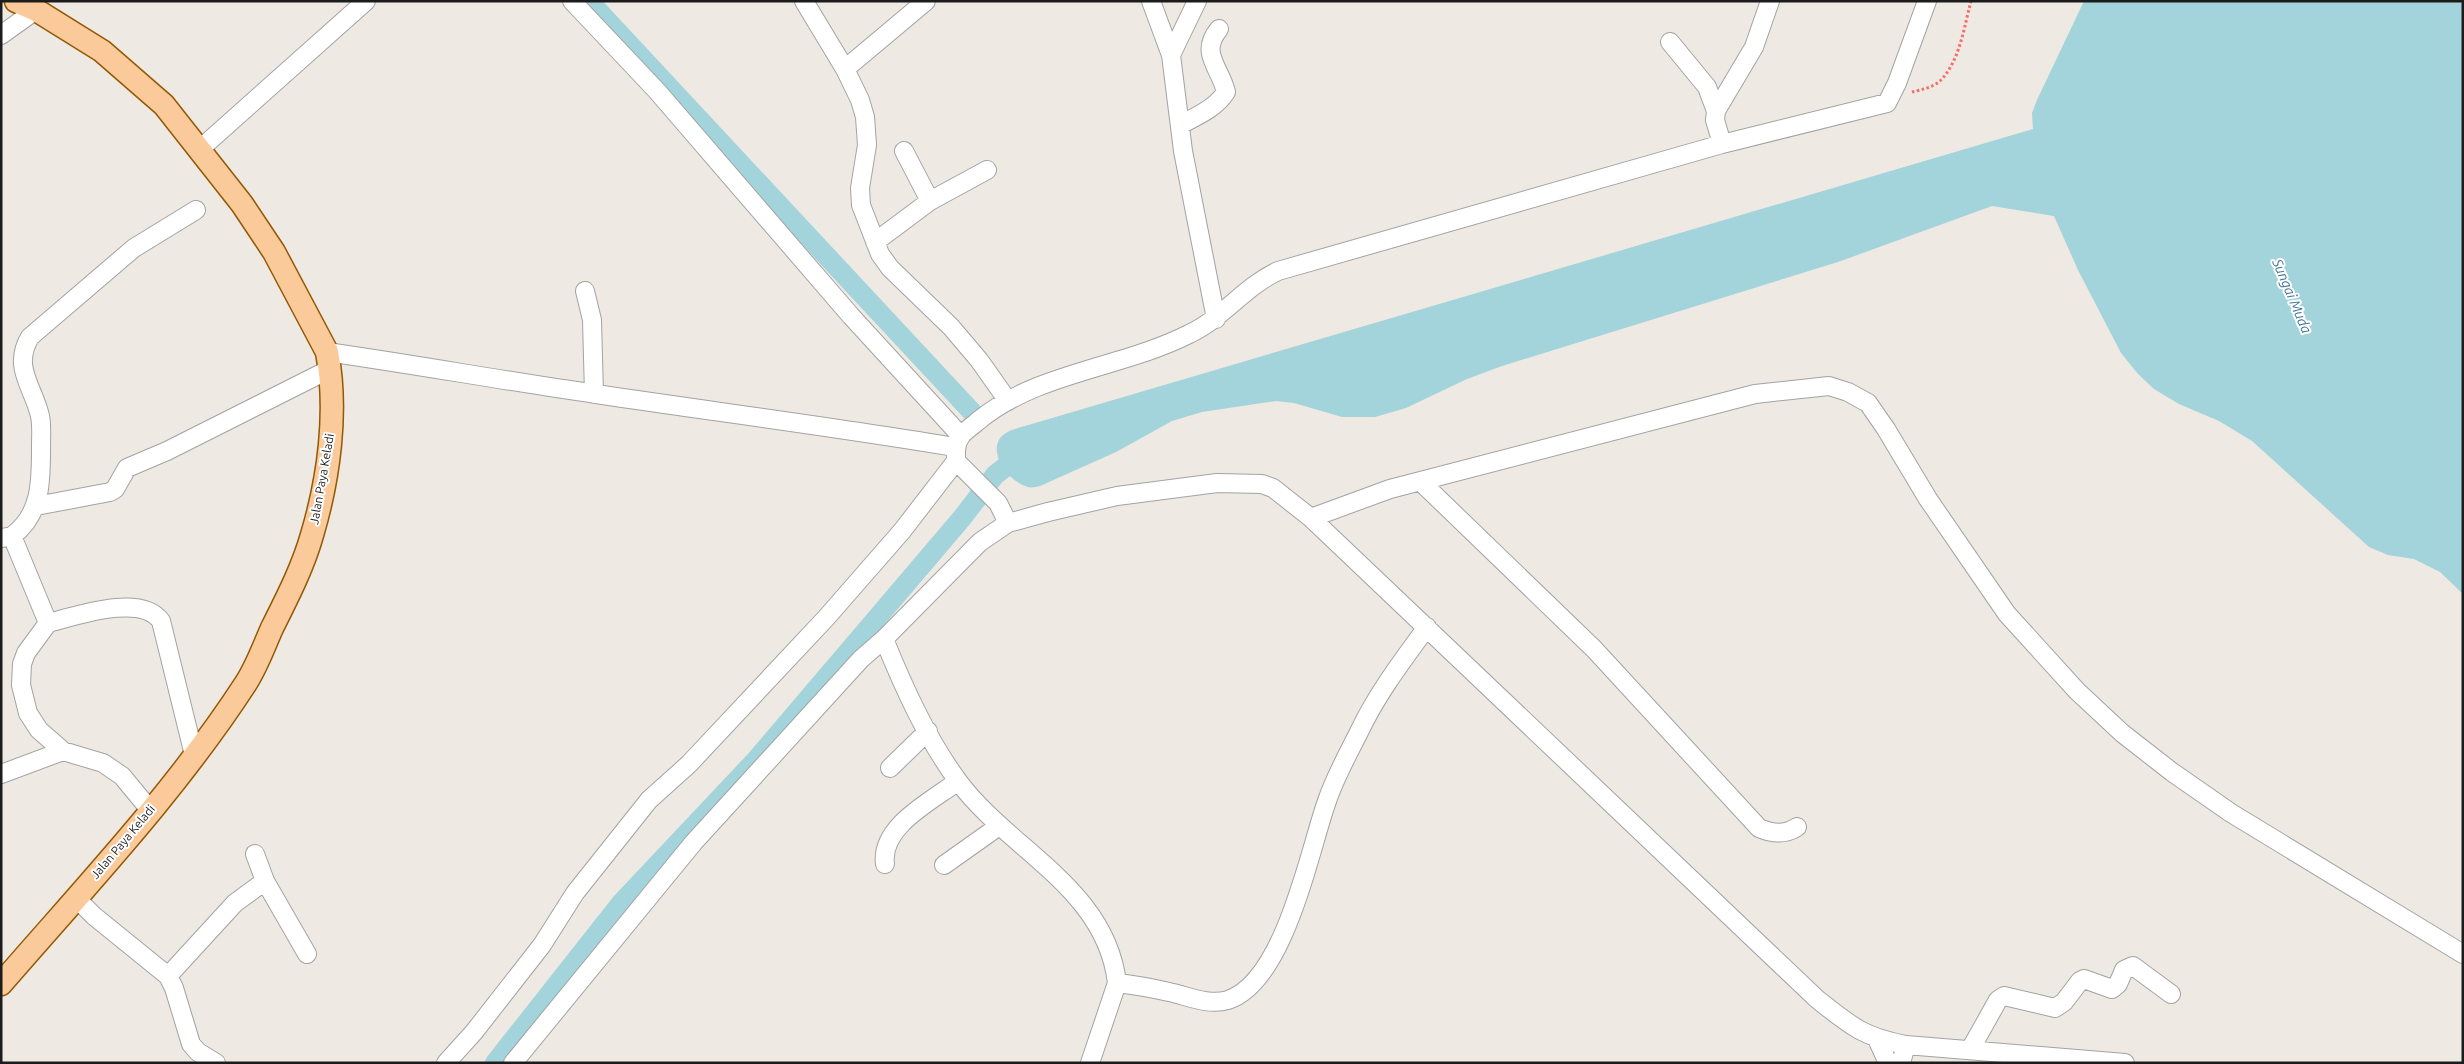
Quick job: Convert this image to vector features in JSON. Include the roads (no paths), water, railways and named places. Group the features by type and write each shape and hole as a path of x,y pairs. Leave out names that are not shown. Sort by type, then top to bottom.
{"main road":[{"name":"Jalan Paya Keladi","path":"1,984 150,810 194,755 247,681 287,598 312,535 326,472 331,424 329,361 274,252 242,204 164,105 102,51 26,6"}],"street":[{"path":"199,150 366,1"},
{"path":"572,1 658,91 851,316 998,503 1008,523"},
{"path":"804,1 845,69 864,117 867,145 860,188 861,205 875,242 890,268 951,328 979,360 1008,401"},
{"path":"845,69 926,1"},
{"path":"1151,1 1171,55 1180,125 1216,319"},
{"path":"1171,55 1198,1"},
{"path":"1716,111 1754,47 1770,1"},
{"path":"446,1063 474,1032 542,945 575,893 649,800 689,764 826,618 902,531 992,410 1040,386 1189,335 1216,319 1249,288 1278,270 1722,144 1887,104 1897,83 1927,1"},
{"path":"1,35 26,6"},
{"path":"1180,125 1207,110 1222,99 1226,92 1210,53 1209,45 1219,29"},
{"path":"1670,42 1707,87 1716,111 1716,126 1722,144"},
{"path":"904,151 930,201"},
{"path":"875,242 930,201 987,170"},
{"path":"48,623 7,537 26,523 36,506 41,486 40,417 22,365 24,347 30,337 134,248 196,210"},
{"path":"585,291 592,320 594,394"},
{"path":"36,506 110,492 115,489 127,468 176,447 329,361 430,366 594,394 850,429 960,454"},
{"path":"1311,518 1390,488 1421,482 1756,394 1829,386 1848,392 1868,403 1928,499 2007,614 2077,691 2116,727 2172,772 2231,813 2463,954"},
{"path":"1421,482 1594,649 1759,828 1780,833 1790,832 1798,826"},
{"path":"513,1063 694,842 861,659 884,639 967,553 1008,523 1117,496 1217,483 1262,484 1274,488 1311,518 1817,999 1853,1028 1877,1039 1906,1045 2125,1063"},
{"path":"150,810 122,776 103,763 63,751 39,730 28,713 21,685 22,664 26,653 48,623 113,608 143,608 156,615 161,621 194,755"},
{"path":"1117,983 1141,985 1207,1002 1228,1000 1253,981 1267,966 1299,894 1328,798 1359,731 1380,692 1427,627"},
{"path":"884,639 895,666 928,730 958,781 999,826 1074,893 1092,914 1102,932 1114,961 1117,983 1090,1063"},
{"path":"890,768 928,730"},
{"path":"1,774 63,751"},
{"path":"885,864 885,848 898,828 908,818 958,781"},
{"path":"944,864 999,826"},
{"path":"255,854 265,881 306,954"},
{"path":"168,976 235,904 265,881"},
{"path":"76,898 94,916 168,976 191,1044 198,1052 216,1063"},
{"path":"1970,1050 1998,1000 2004,996 2055,1008 2064,1002 2080,981 2084,979 2112,989 2118,984 2124,970 2133,966 2171,994"},
{"path":"1877,1039 1888,1063"},
{"path":"1901,1063 1906,1045"}],"water":[{"name":"Sungai Muda","path":"2084,1 2463,1 2463,594 2440,572 2414,559 2388,555 2369,547 2252,441 2219,421 2179,404 2154,389 2138,374 2121,353 2078,270 2054,216 1992,206 1838,262 1502,366 1467,379 1406,408 1375,417 1342,417 1294,403 1276,401 1202,412 1172,421 1116,452 1034,487 1028,487 1014,479 1007,473 998,457 998,442 1005,433 1017,428 2033,129 2032,113 2037,100"}],"waterway":[{"path":"589,1 972,412"},
{"path":"495,1063 622,902 756,760 962,518 995,475 1004,468 1030,459"}]}
